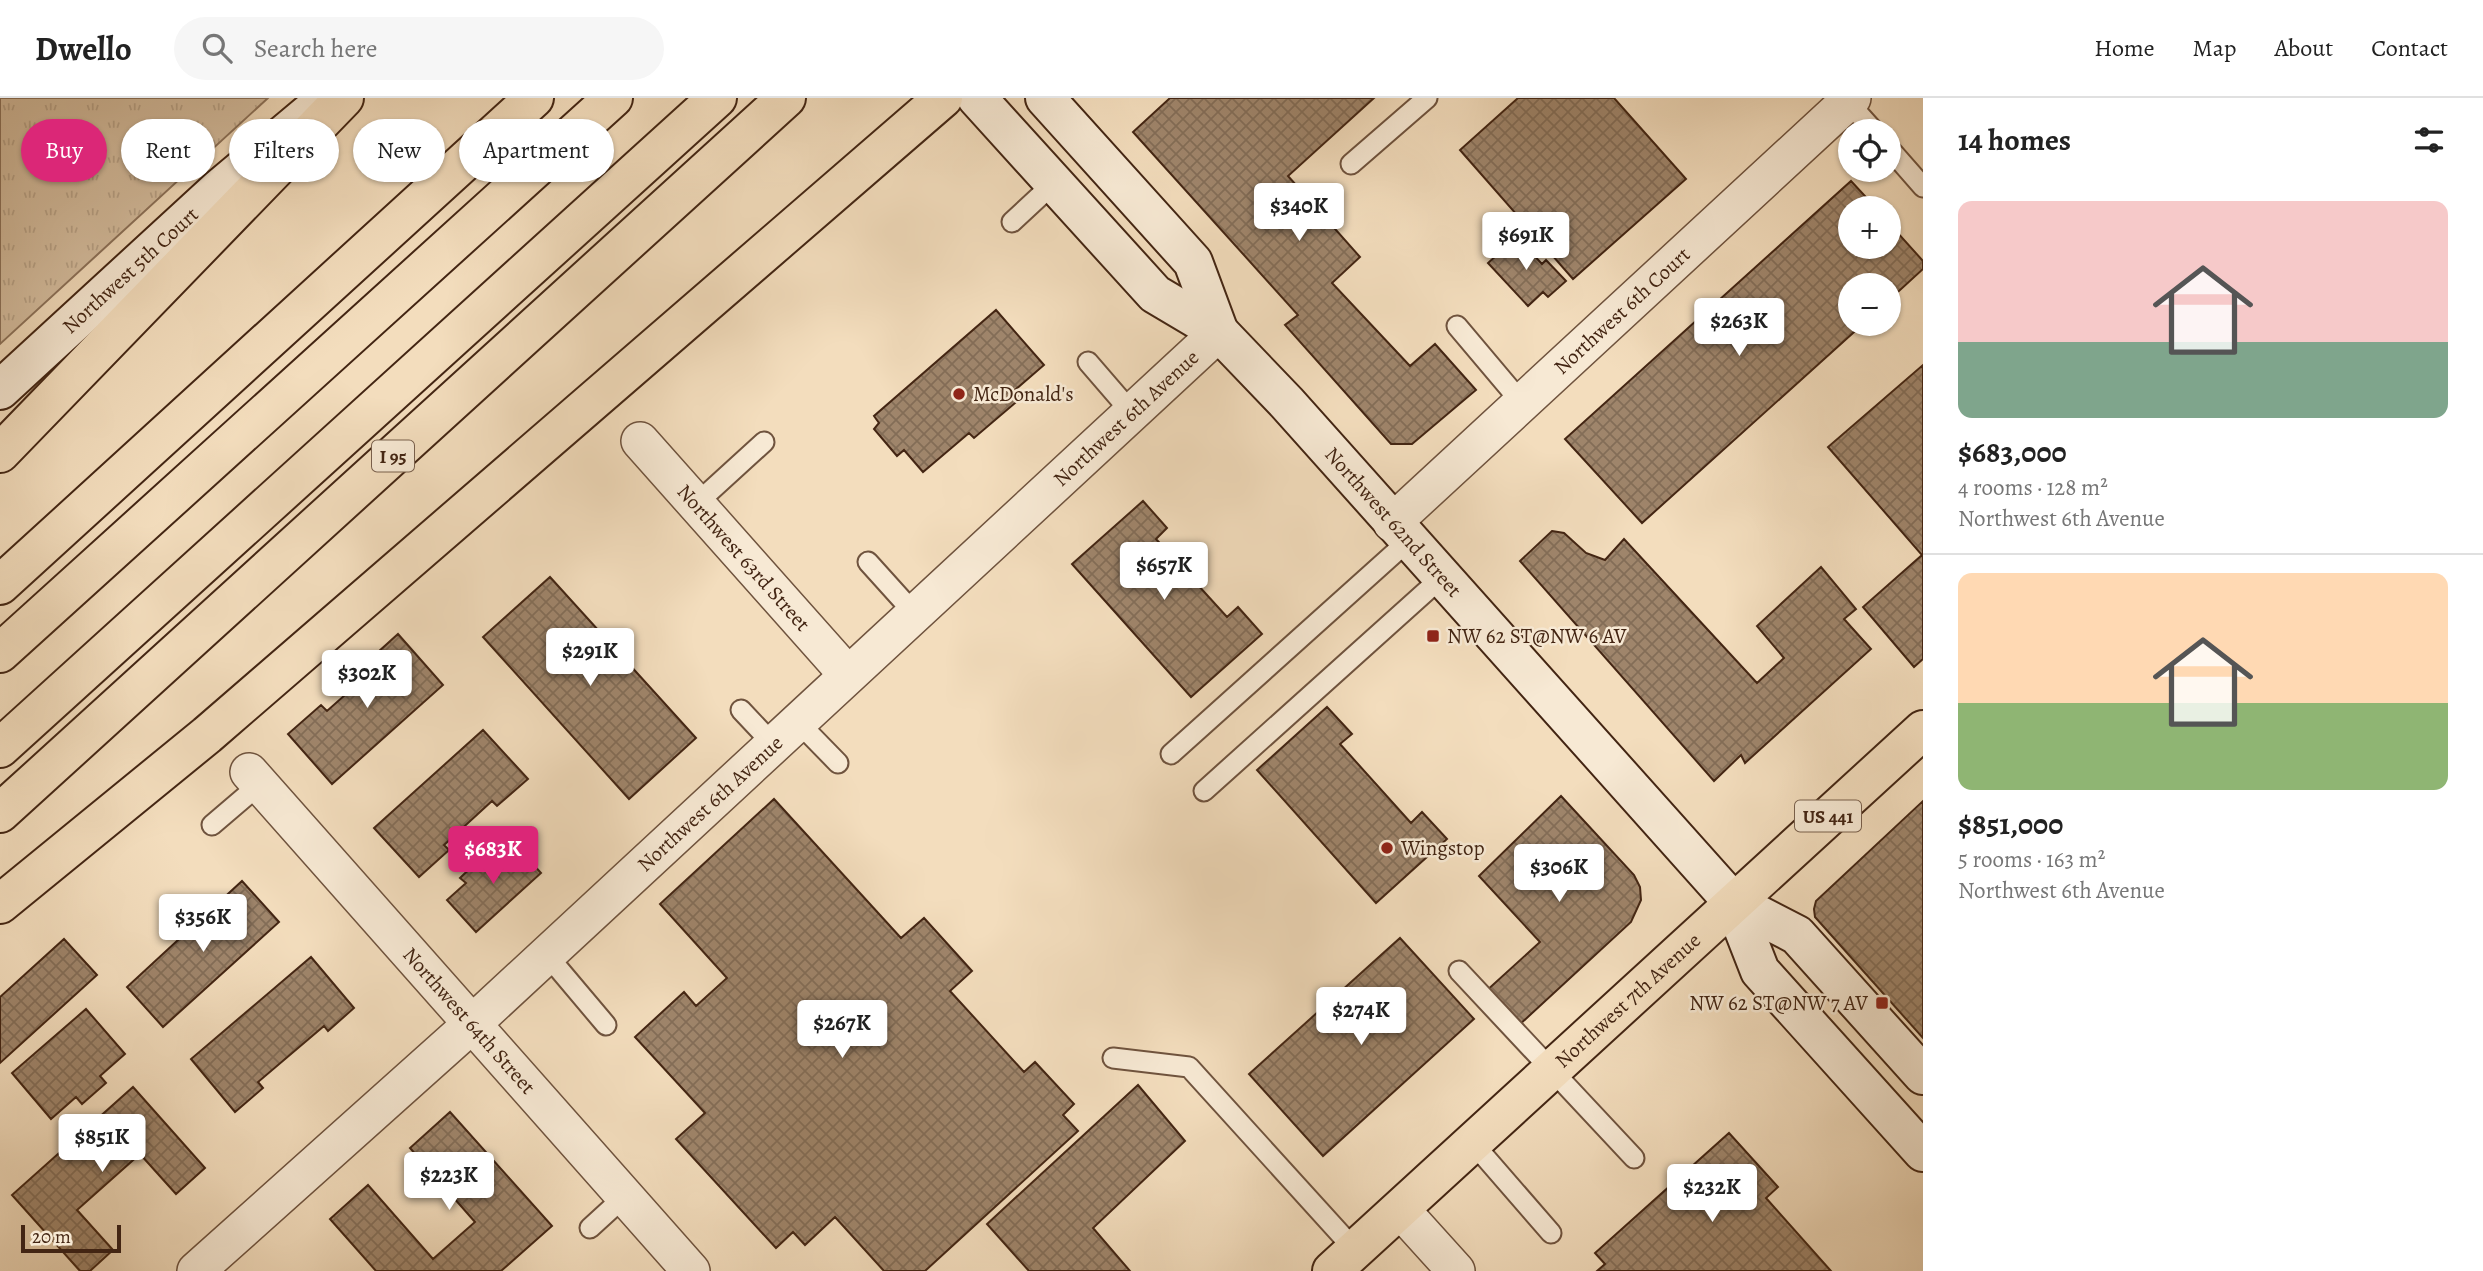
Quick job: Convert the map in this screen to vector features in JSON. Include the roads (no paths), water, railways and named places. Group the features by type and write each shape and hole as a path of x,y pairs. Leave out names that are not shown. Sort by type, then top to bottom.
{"main road":[{"path":"0,585 534,98"},
{"path":"0,653 613,98"},
{"path":"0,748 717,98"},
{"name":"I 95","path":"0,813 786,98"},
{"path":"0,904 229,717 943,98"},
{"name":"Northwest 62nd Street","path":"977,98 1156,294 1219,332 1287,404 1733,902 1760,971 1923,1152"},
{"name":"Northwest 62nd Street","path":"1045,98 1193,262 1219,332"},
{"path":"0,453 325,100"},
{"name":"Northwest 5th Court","path":"0,390 220,188 325,100"},
{"name":"Northwest 7th Avenue","path":"1344,1260 1923,730"},
{"name":"Northwest 62nd Street","path":"1733,902 1797,935 1923,1075"}],"street":[{"name":"Northwest 6th Court","path":"1400,532 1522,403 1850,100"},
{"name":"Northwest 6th Avenue","path":"196,1271 472,1024 1219,332"},
{"name":"Northwest 63rd Street","path":"640,441 848,675"},
{"name":"Northwest 64th Street","path":"254,778 691,1271"},
{"path":"1400,1209 1456,1271"}],"lane":[{"path":"1351,164 1427,98"},
{"path":"1850,100 1865,119"},
{"path":"1901,162 1923,187"},
{"path":"1012,222 1054,183"},
{"path":"1457,326 1522,403"},
{"path":"1088,362 1132,413"},
{"path":"696,504 764,442"},
{"path":"1171,754 1400,532"},
{"path":"868,562 914,613"},
{"path":"1204,791 1441,578"},
{"path":"741,710 838,763"},
{"path":"212,825 254,778"},
{"path":"547,955 606,1025"},
{"path":"1459,971 1634,1158"},
{"path":"1113,1058 1189,1067 1344,1260"},
{"path":"1472,1142 1551,1233"},
{"path":"590,1228 625,1196"}],"place":[{"name":"McDonald's","path":"959,394"},
{"name":"NW 62 ST@NW 6 AV","path":"1433,636"},
{"name":"Wingstop","path":"1387,848"},
{"name":"NW 62 ST@NW 7 AV","path":"1882,1003"}]}
